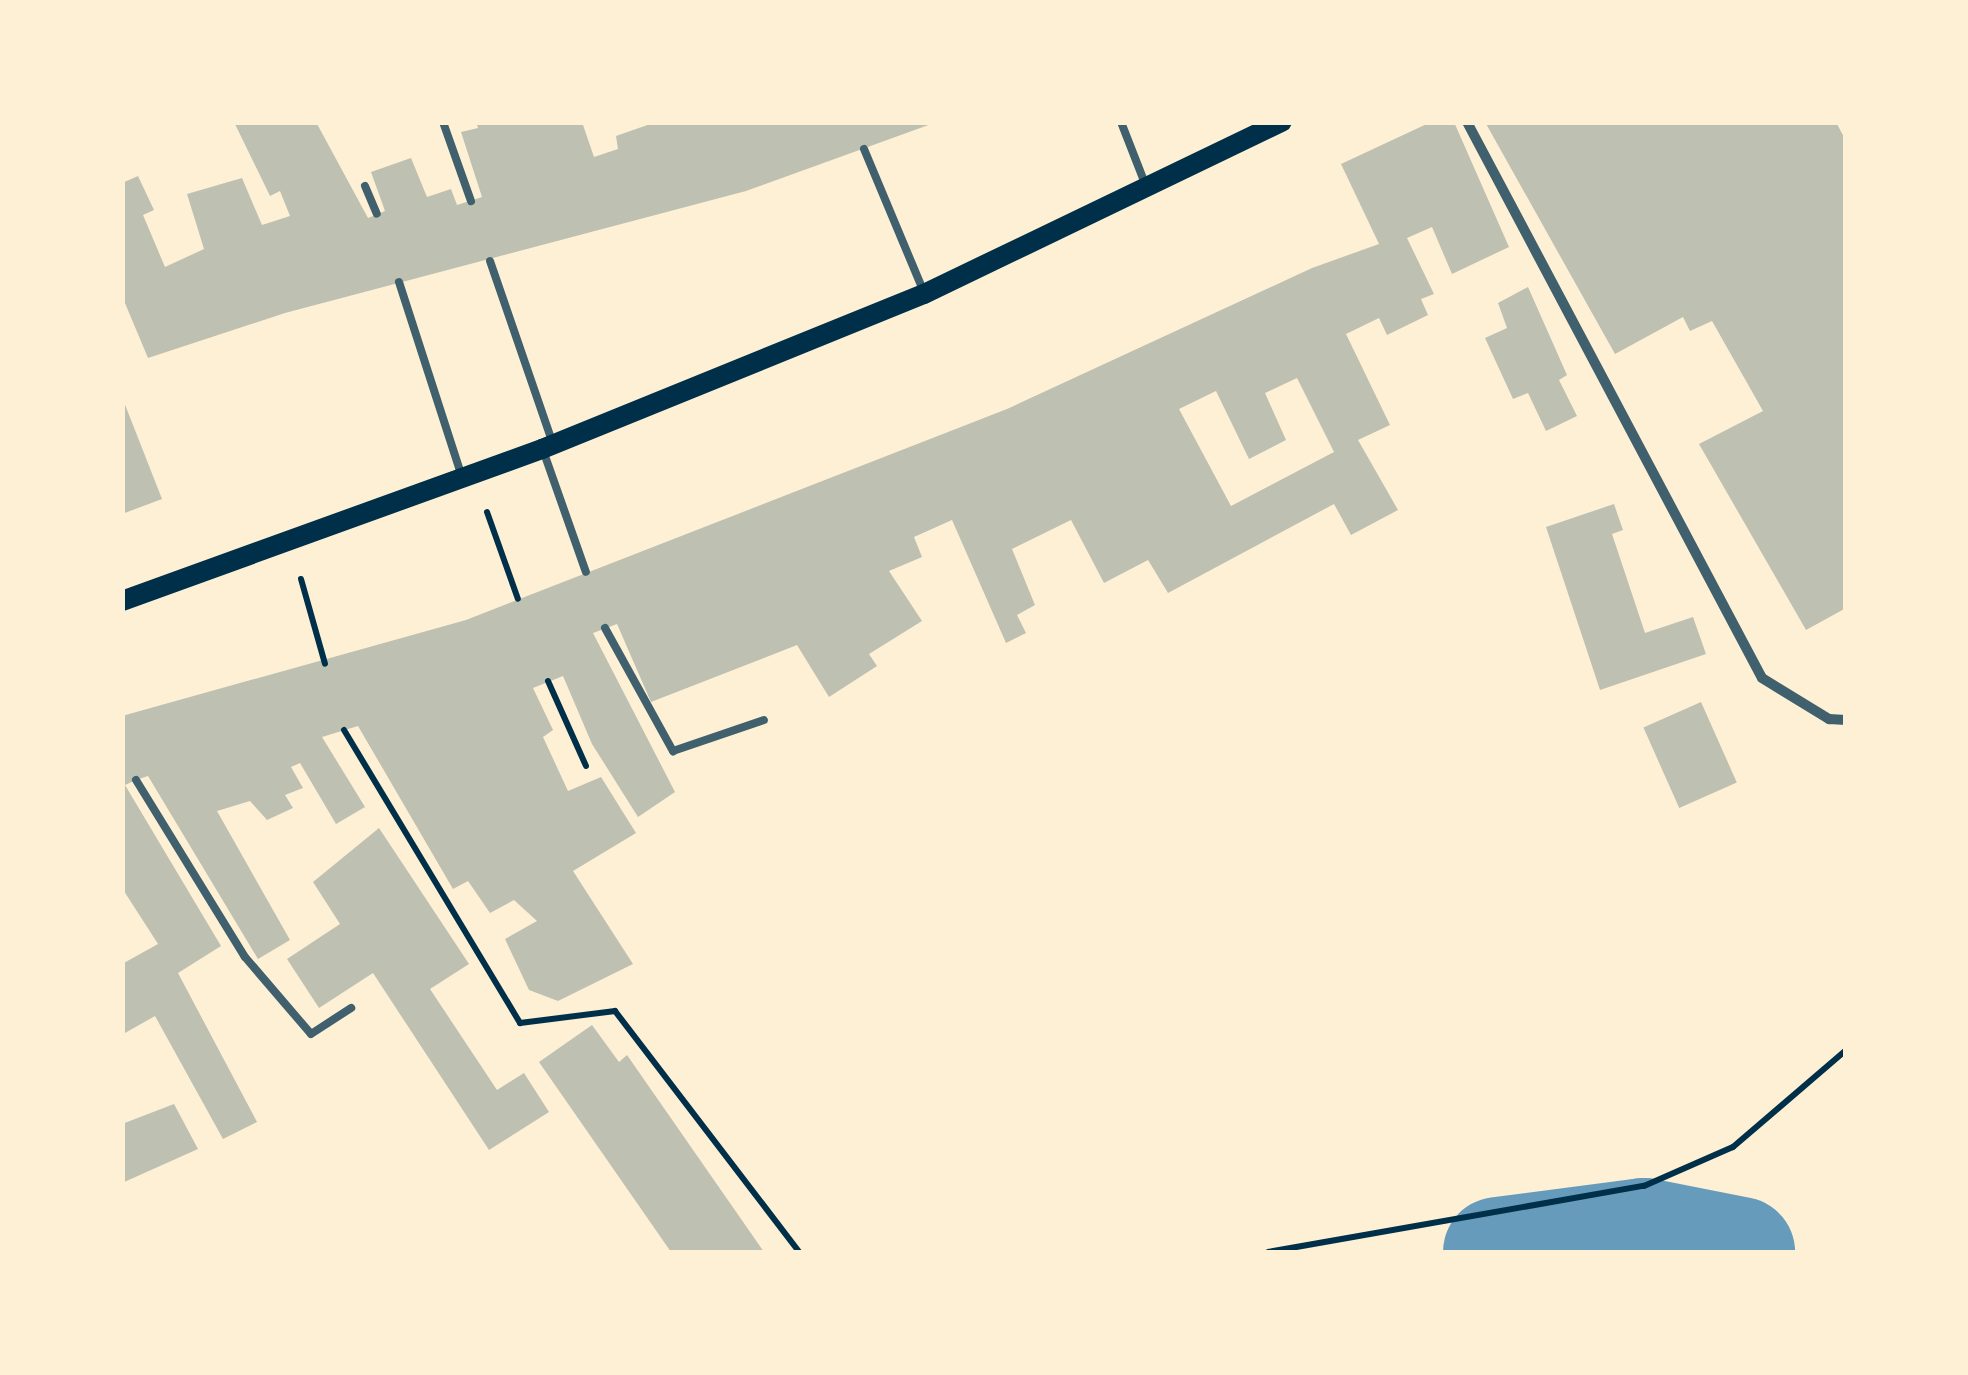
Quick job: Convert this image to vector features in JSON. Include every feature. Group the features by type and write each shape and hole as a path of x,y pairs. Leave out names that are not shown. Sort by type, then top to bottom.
{"main road":[{"path":"122,602 547,446 924,294 1148,190 1282,122"}],"street":[{"path":"1467,122 1762,678 1829,719 1846,720"}],"lane":[{"path":"444,122 470,201"},
{"path":"1122,122 1148,190"},
{"path":"864,149 924,294"},
{"path":"366,186 377,214"},
{"path":"490,261 586,572"},
{"path":"399,282 467,475"},
{"path":"606,628 673,751 764,720"},
{"path":"136,780 245,957 312,1034 351,1008"}],"path":[{"path":"467,475 518,600"},
{"path":"289,538 325,664"},
{"path":"548,681 586,766"},
{"path":"344,730 520,1023 615,1011 799,1252"},
{"path":"1268,1252 1644,1186 1732,1147 1846,1050"}],"building":[{"path":"234,122 316,122 368,218 385,211 371,172 411,158 427,197 451,189 457,205 482,197 461,132 478,128 476,122 582,122 594,157 618,149 616,136 656,122 934,123 746,191 285,313 148,358 122,296 122,183 138,176 154,210 143,215 165,267 204,249 187,194 242,178 262,225 290,216 280,191 270,196"},
{"path":"1431,122 1454,122 1509,247 1452,274 1432,227 1407,238 1434,294 1421,299 1428,315 1387,335 1379,318 1346,334 1390,425 1358,440 1398,510 1351,535 1334,504 1168,593 1148,560 1104,583 1071,520 1012,549 1035,605 1017,615 1026,633 1006,643 952,520 914,537 922,557 889,571 922,621 869,654 877,666 829,697 797,645 651,702 617,624 593,633 675,792 638,817 592,744 563,676 533,688 553,730 543,737 568,791 601,777 636,833 573,871 633,964 558,1001 529,990 505,939 537,921 514,900 490,913 468,881 453,889 358,726 322,737 365,807 336,824 300,763 291,767 303,788 285,795 293,808 267,820 250,801 217,811 290,940 258,959 148,776 136,780 125,785 221,946 178,973 257,1122 223,1139 155,1016 125,1033 122,964 158,944 122,888 122,716 466,620 1007,409 1312,268 1379,244 1341,164","holes":["1297,378 1334,452 1231,506 1179,409 1216,391 1249,459 1286,440 1265,393"]},
{"path":"1485,122 1836,122 1846,141 1846,608 1806,630 1699,444 1763,411 1712,321 1690,331 1683,317 1615,354"},
{"path":"1528,287 1567,375 1559,380 1577,416 1546,431 1528,393 1513,399 1485,338 1507,328 1498,303"},
{"path":"122,397 162,499 122,514"},
{"path":"1614,504 1623,530 1612,534 1645,633 1693,617 1706,654 1600,690 1546,527"},
{"path":"1701,702 1737,782 1679,808 1643,728"},
{"path":"379,828 469,964 430,989 497,1090 524,1073 549,1112 489,1150 373,973 319,1008 287,959 340,924 313,882"},
{"path":"592,1025 619,1062 627,1055 764,1252 671,1252 539,1062"},
{"path":"174,1104 198,1149 122,1183 122,1124"}],"waterway":[{"path":"1498,1252 1644,1233 1740,1252"}]}
